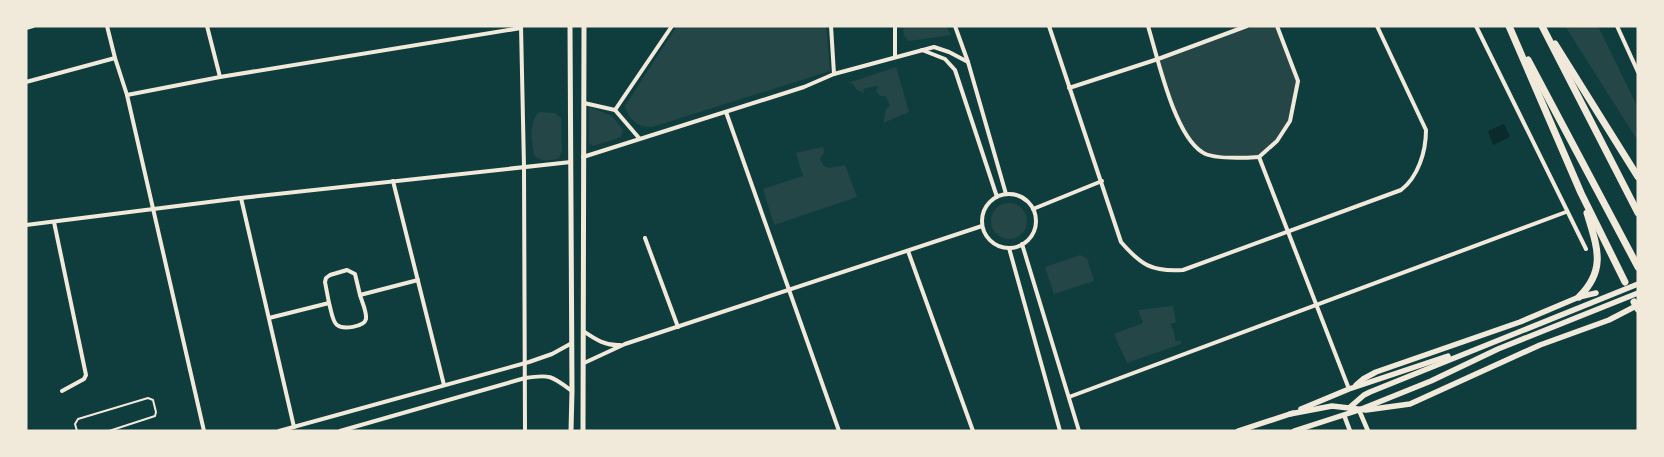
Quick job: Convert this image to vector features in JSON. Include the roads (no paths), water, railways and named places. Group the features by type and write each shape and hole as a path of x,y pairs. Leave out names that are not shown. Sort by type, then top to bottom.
{"highway":[{"path":"1510,26 1581,193 1625,282"},
{"path":"1510,26 1638,267"},
{"path":"1543,26 1638,177"},
{"path":"1543,26 1638,213"},
{"path":"1579,297 1590,286 1598,258 1597,246 1581,193"}],"main road":[{"path":"570,26 572,343 570,429"},
{"path":"583,431 584,26"},
{"path":"1344,415 1364,395 1370,392 1638,284"},
{"path":"1294,431 1359,410 1431,381 1498,349 1638,293"},
{"path":"1351,388 1363,378 1376,372 1520,322 1579,297 1596,294"},
{"path":"1290,414 1324,407 1378,410 1410,404 1540,345 1609,320 1636,306"},
{"path":"1609,320 1618,309"},
{"path":"1238,431 1290,414 1351,388 1495,341"}],"street":[{"path":"26,28 33,26"},
{"path":"107,26 127,95 204,431"},
{"path":"207,26 220,76"},
{"path":"615,110 672,26"},
{"path":"831,26 834,74"},
{"path":"895,26 895,56"},
{"path":"955,26 968,62 1006,194"},
{"path":"1049,26 1121,242 1134,257 1150,267 1165,271 1184,270 1401,190 1408,185 1417,171 1426,140 1426,130 1377,26"},
{"path":"1148,26 1177,119 1187,138 1202,153 1230,158 1258,157 1277,141 1290,121 1298,81 1277,26"},
{"path":"1069,88 1158,59 1247,26"},
{"path":"1476,26 1566,212 1586,249"},
{"path":"1617,26 1638,72"},
{"path":"127,95 220,76 521,27 524,167 525,431"},
{"path":"583,157 804,87 834,74 895,56 934,47 968,62"},
{"path":"922,50 945,59 955,70 998,197"},
{"path":"26,82 115,58"},
{"path":"584,103 615,110 639,138"},
{"path":"726,112 839,431"},
{"path":"1258,157 1351,388"},
{"path":"26,225 241,198 571,162"},
{"path":"393,181 444,385"},
{"path":"1033,209 1102,181"},
{"path":"1006,194 1014,195 1028,202 1033,209 1035,217 1035,225 1028,239 1022,244 1009,248 997,245 988,238 982,226 982,217 990,202 1006,194"},
{"path":"241,198 294,427"},
{"path":"1069,397 1566,212"},
{"path":"54,222 86,375 84,379 62,391"},
{"path":"584,363 624,344 982,226"},
{"path":"645,238 678,327"},
{"path":"1022,244 1079,431"},
{"path":"1009,248 1060,431"},
{"path":"908,251 973,431"},
{"path":"348,270 355,274 366,317 365,322 344,328 339,327 335,323 330,303 325,282 326,278 348,270"},
{"path":"360,295 418,280"},
{"path":"269,318 330,303"},
{"path":"583,330 594,339 604,343 624,344"},
{"path":"280,431 524,363 552,354 572,343"},
{"path":"340,431 525,378 542,375 551,376 572,391"},
{"path":"1359,410 1368,431"},
{"path":"1344,415 1350,431"}],"lane":[{"path":"77,431 75,424 78,419 148,398 152,400 156,412 155,416 109,431"}]}
